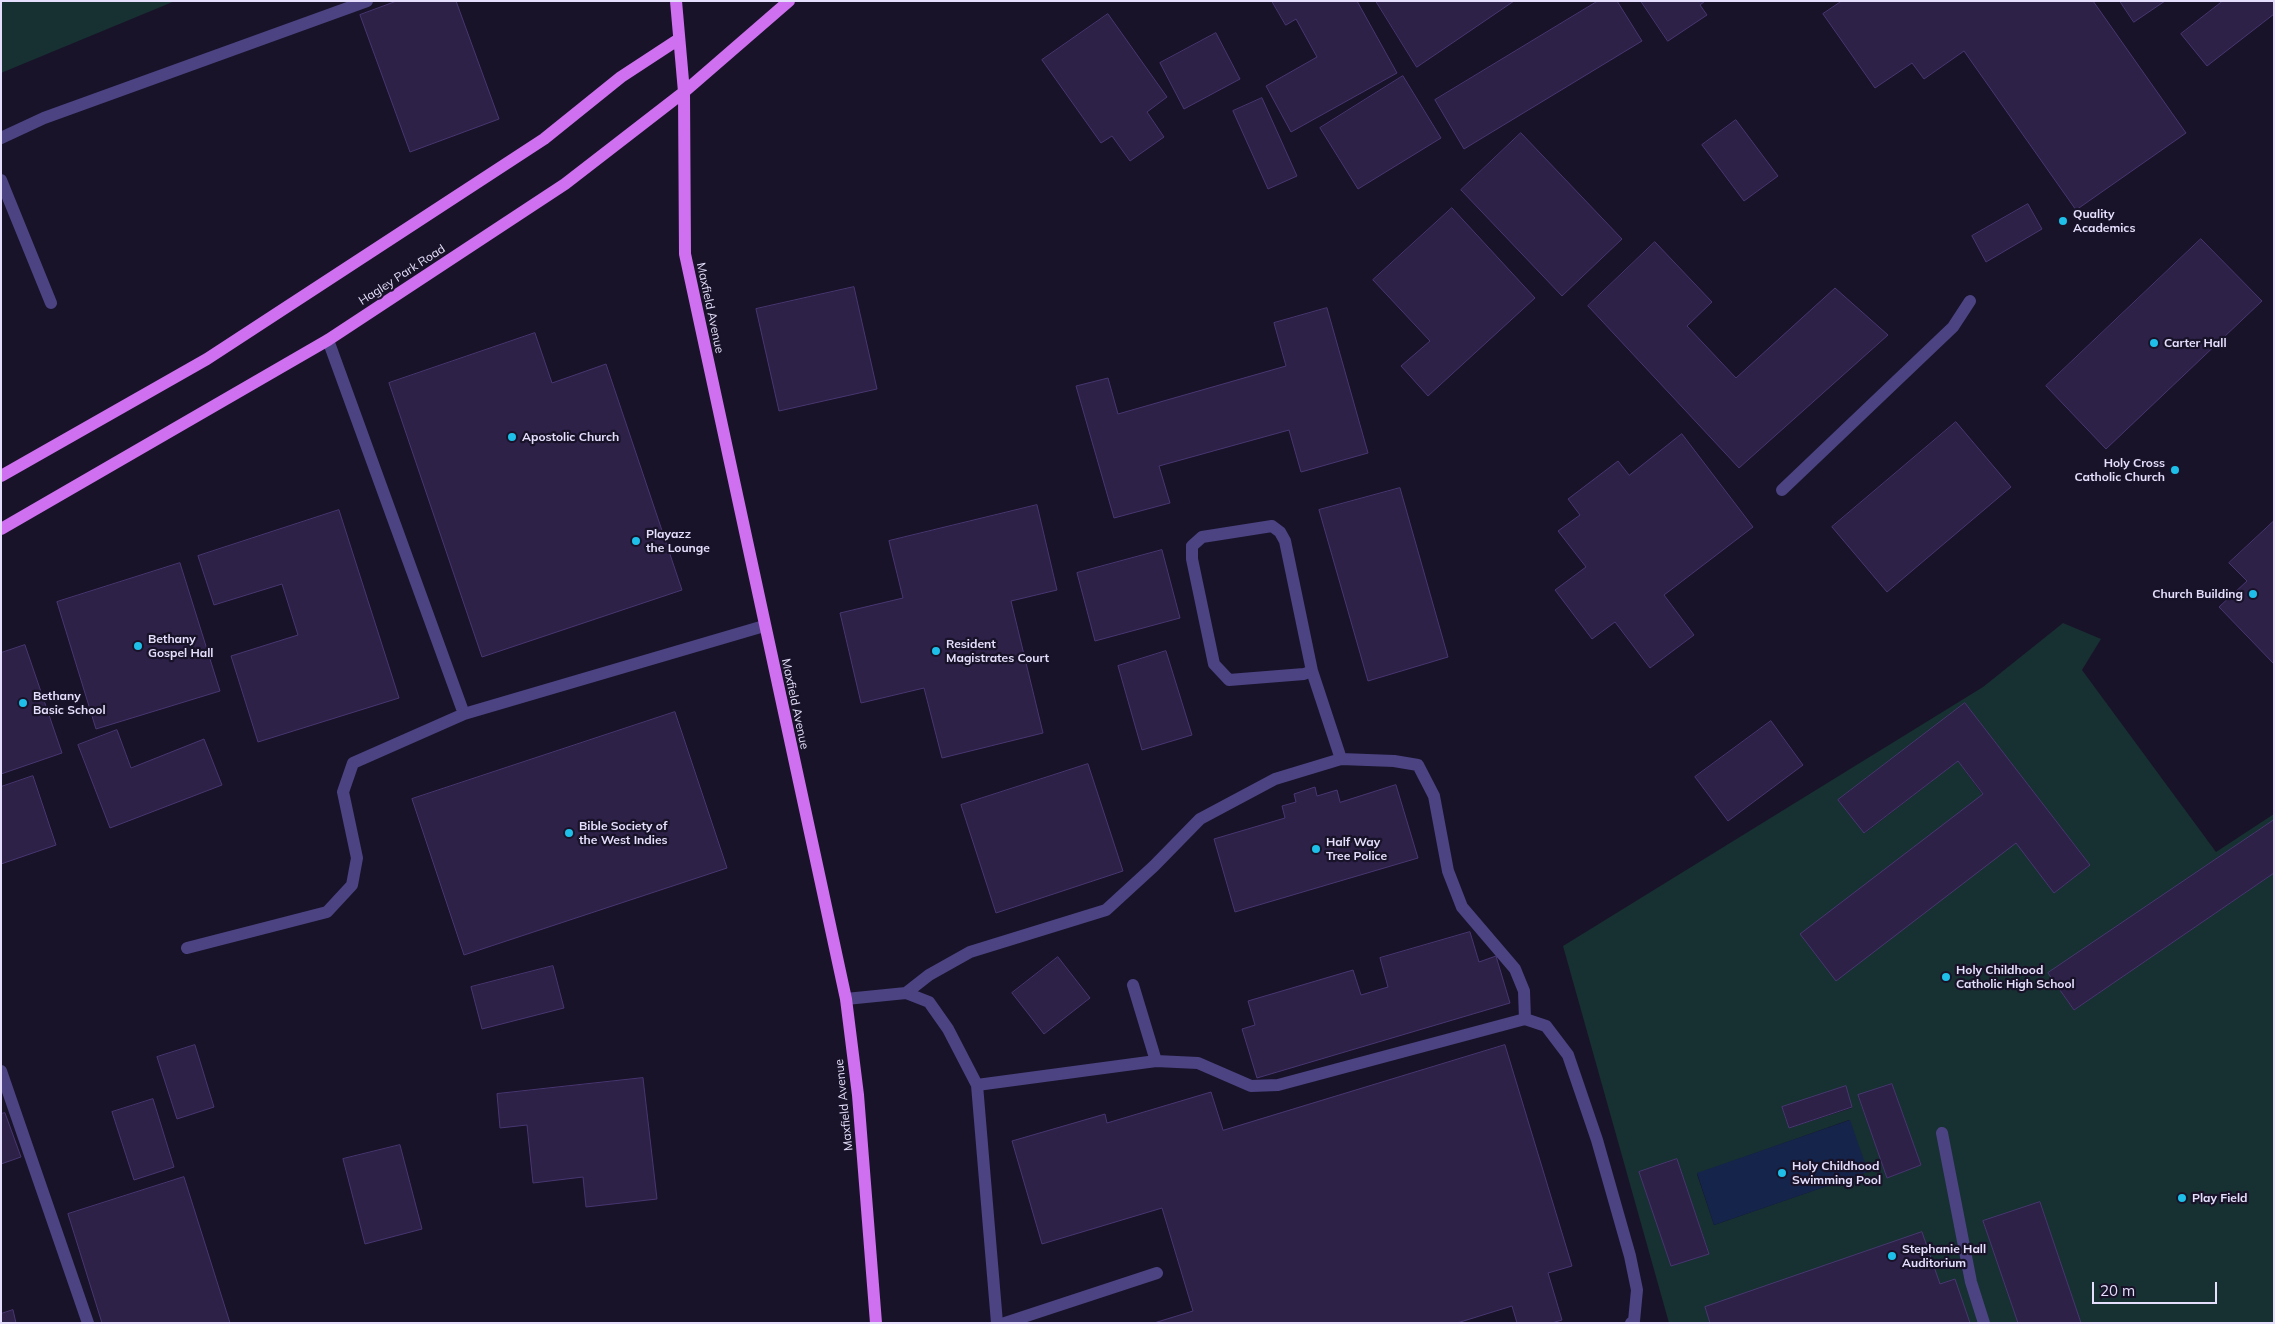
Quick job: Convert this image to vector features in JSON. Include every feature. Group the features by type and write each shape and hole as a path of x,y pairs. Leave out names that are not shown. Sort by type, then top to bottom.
{"main road":[{"name":"Maxfield Avenue","path":"676,1 684,92 684,254 846,999 858,1095 876,1323"},
{"name":"Hagley Park Road","path":"1,528 328,340 565,184 684,92 789,1"},
{"path":"1,476 207,359 544,139 622,77 679,39"}],"street":[{"path":"1,138 44,118 367,1"},
{"path":"1,180 51,303"},
{"path":"1782,490 1954,327 1970,301"},
{"path":"328,340 464,714"},
{"path":"1312,671 1304,674 1229,680 1214,664 1192,559 1192,546 1202,537 1272,526 1280,532 1285,541 1312,671 1341,759"},
{"path":"187,948 327,912 352,886 357,858 343,792 353,764 464,714 764,626"},
{"path":"906,993 928,975 970,952 1106,910 1154,866 1200,819 1275,779 1341,759 1394,761 1418,765 1434,796 1448,872 1462,907 1515,969 1524,991 1525,1019"},
{"path":"1133,985 1156,1061"},
{"path":"846,999 906,993 929,1002 948,1029 977,1086 998,1323"},
{"path":"977,1086 1156,1061 1198,1063 1251,1086 1278,1085 1525,1019 1546,1026 1568,1055 1597,1140 1630,1256 1637,1290 1634,1321 1631,1323"},
{"path":"1,1071 88,1323"},
{"path":"1942,1133 1971,1282 1984,1323"},
{"path":"1005,1323 1157,1273"}],"green space":[{"path":"1,1 175,1 1,73"},
{"name":"Holy Childhood Catholic High School","path":"2063,623 2101,639 2082,670 2216,852 2274,814 2274,820 2049,973 2074,1010 2274,873 2274,1323 2081,1323 2040,1202 1983,1221 2018,1323 1669,1323 1563,946 1983,687","holes":["1965,703 2090,865 2054,893 1958,761 1865,833 1838,800","1892,1084 1921,1165 1887,1178 1858,1096","1845,1087 1852,1108 1789,1128 1782,1107","1849,1120 1867,1172 1714,1225 1697,1174","1677,1159 1709,1253 1671,1266 1639,1172"]}],"water":[{"name":"Holy Childhood Swimming Pool","path":"1850,1120 1868,1172 1714,1225 1697,1173"}],"building":[{"path":"397,1 456,1 499,119 410,152 360,15"},
{"path":"1272,1 1357,1 1397,73 1291,132 1266,86 1317,57 1296,19 1286,25"},
{"path":"1376,1 1514,1 1417,67"},
{"path":"1598,1 1617,1 1642,41 1464,149 1435,100"},
{"path":"1641,1 1705,1 1700,5 1707,15 1668,41"},
{"path":"1842,1 2093,1 2186,133 2076,210 1964,51 1924,79 1912,63 1875,88 1823,14"},
{"path":"2120,1 2165,1 2134,22"},
{"path":"2223,1 2274,1 2274,14 2207,66 2181,34"},
{"path":"1108,14 1167,97 1147,112 1164,137 1130,161 1112,136 1101,143 1042,60"},
{"path":"1216,33 1240,79 1184,109 1160,63"},
{"path":"1403,76 1441,138 1358,189 1320,128"},
{"path":"1262,98 1297,176 1268,189 1233,111"},
{"path":"1736,120 1778,176 1744,201 1702,145"},
{"path":"1521,133 1622,239 1562,296 1461,190"},
{"path":"2028,204 2042,229 1986,262 1972,236"},
{"path":"1452,208 1535,298 1428,396 1401,366 1430,341 1373,280"},
{"name":"Carter Hall","path":"2201,239 2262,301 2106,449 2046,386"},
{"path":"1655,242 1712,302 1687,326 1736,378 1835,288 1888,335 1739,468 1588,306"},
{"path":"854,287 877,389 779,411 756,309"},
{"path":"1327,308 1368,453 1301,472 1289,430 1159,466 1170,503 1114,518 1076,386 1108,378 1118,414 1286,366 1274,323"},
{"path":"535,333 552,383 606,364 682,590 482,657 389,383"},
{"path":"1956,422 2011,487 1887,592 1832,527"},
{"path":"1682,434 1753,527 1664,595 1694,635 1650,668 1615,622 1592,639 1555,590 1586,567 1558,531 1580,515 1568,499 1618,461 1629,475"},
{"path":"1400,488 1448,657 1368,681 1319,510"},
{"name":"Resident Magistrates Court","path":"1037,505 1057,590 1011,601 1043,733 942,758 924,688 861,703 840,613 903,598 889,541"},
{"path":"339,510 399,698 258,742 231,656 298,635 282,584 214,605 198,556"},
{"name":"Church Building","path":"2274,521 2274,664 2219,607 2247,581 2229,563"},
{"path":"1162,550 1180,618 1095,641 1077,573"},
{"name":"Bethany Gospel Hall","path":"180,563 220,691 96,729 57,602"},
{"name":"Bethany Basic School","path":"25,645 62,753 1,774 1,653"},
{"path":"1166,651 1192,735 1142,750 1118,666"},
{"path":"1965,703 2090,865 2054,893 2016,843 1836,981 1800,934 1983,794 1958,761 1864,833 1838,800"},
{"name":"Bible Society of the West Indies","path":"675,712 727,868 464,955 412,799"},
{"path":"1771,721 1803,765 1728,821 1695,777"},
{"path":"117,730 131,768 204,739 222,785 110,828 78,745"},
{"path":"1088,764 1123,871 996,913 961,805"},
{"path":"33,776 56,845 1,864 1,787"},
{"name":"Half Way Tree Police","path":"1396,785 1418,858 1235,912 1214,839 1285,818 1282,806 1296,802 1294,794 1315,787 1317,796 1337,790 1340,802"},
{"path":"2274,820 2274,873 2074,1010 2048,973"},
{"path":"1470,932 1479,962 1496,956 1510,1003 1257,1078 1242,1029 1255,1025 1248,1001 1353,970 1361,995 1388,987 1380,958"},
{"path":"1058,957 1090,998 1044,1034 1012,993"},
{"path":"553,966 564,1008 482,1029 471,987"},
{"path":"195,1045 214,1107 177,1119 157,1057"},
{"path":"1505,1045 1572,1266 1548,1273 1562,1320 1552,1323 1517,1323 1512,1306 1457,1323 1154,1323 1193,1311 1162,1208 1042,1244 1012,1141 1105,1114 1107,1123 1211,1092 1223,1130"},
{"path":"643,1078 657,1199 586,1207 583,1177 533,1183 527,1125 500,1128 497,1094"},
{"path":"1892,1084 1921,1165 1887,1178 1858,1095"},
{"path":"1846,1086 1852,1107 1789,1128 1782,1107"},
{"path":"153,1099 174,1167 134,1180 112,1112"},
{"path":"5,1113 21,1157 1,1164 1,1114"},
{"path":"400,1145 422,1229 365,1244 343,1159"},
{"path":"1677,1159 1709,1254 1671,1266 1639,1172"},
{"path":"184,1177 230,1323 102,1323 68,1214"},
{"path":"2040,1202 2081,1323 2018,1323 1983,1221"},
{"name":"Stephanie Hall Auditorium","path":"1922,1232 1940,1284 1955,1279 1970,1323 1710,1323 1705,1307"},
{"path":"13,1310 16,1323 1,1323 1,1314"}],"place":[{"name":"Quality Academics","path":"2063,221"},
{"name":"Carter Hall","path":"2154,343"},
{"name":"Apostolic Church","path":"512,437"},
{"name":"Holy Cross Catholic Church","path":"2175,470"},
{"name":"Playazz the Lounge","path":"636,541"},
{"name":"Church Building","path":"2253,594"},
{"name":"Bethany Gospel Hall","path":"138,646"},
{"name":"Resident Magistrates Court","path":"936,651"},
{"name":"Bethany Basic School","path":"23,703"},
{"name":"Bible Society of the West Indies","path":"569,833"},
{"name":"Half Way Tree Police","path":"1316,849"},
{"name":"Holy Childhood Catholic High School","path":"1946,977"},
{"name":"Holy Childhood Swimming Pool","path":"1782,1173"},
{"name":"Play Field","path":"2182,1198"},
{"name":"Stephanie Hall Auditorium","path":"1892,1256"}]}
